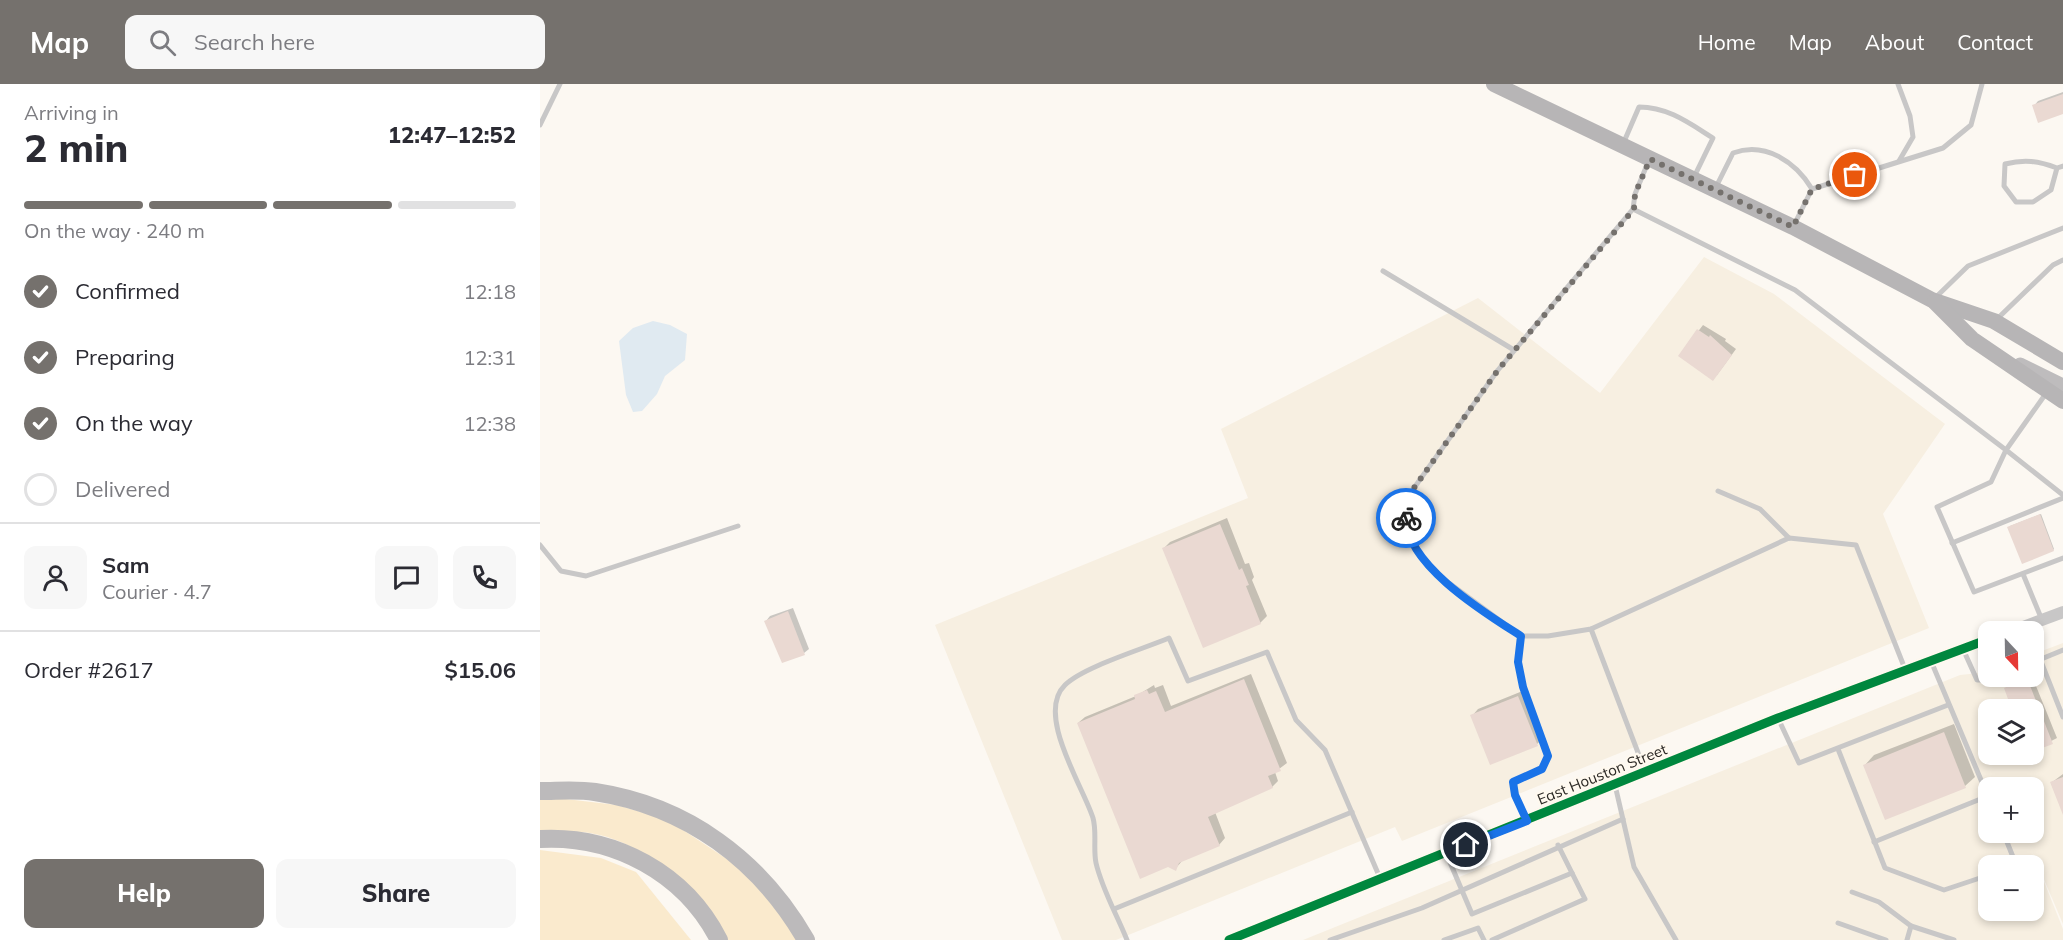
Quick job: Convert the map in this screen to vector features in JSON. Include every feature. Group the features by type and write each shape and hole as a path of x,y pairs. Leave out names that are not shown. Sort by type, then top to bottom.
{"highway":[{"path":"540,791 592,792 628,798 690,823 738,855 762,878 784,904 806,940"},
{"path":"540,839 574,839 633,856 664,874 688,896 711,925 719,940"}],"main road":[{"path":"1494,84 1793,227 1932,300 1994,321 2063,362"},
{"path":"1932,300 1972,339 2056,388 2063,401"}],"street":[{"path":"2042,620 2063,612"},
{"name":"East Houston Street","path":"1233,939 1778,718 1978,643"}],"lane":[{"path":"540,125 560,84"},
{"path":"1898,84 1910,116 1913,136 1899,161"},
{"path":"1793,227 1812,189 1943,148 1971,125 1982,84"},
{"path":"1622,145 1639,107 1655,107 1680,117 1713,138 1693,179"},
{"path":"1715,190 1733,153 1746,148 1775,154 1797,167 1812,189"},
{"path":"1650,159 1635,194 1634,209 1514,350 1414,488 1406,507 1406,531 1417,554 1430,569 1521,636 1548,636 1591,629 1789,538 1856,545 1906,670"},
{"path":"2036,160 2060,167 2051,190 2033,202 2016,202 2004,186 2005,164 2036,160"},
{"path":"1634,209 1795,290 2063,496 1952,543"},
{"path":"1932,300 1968,266 2063,228"},
{"path":"1994,321 2053,265 2063,260"},
{"path":"1383,271 1514,350"},
{"path":"2056,388 2006,450 1991,482 1937,507 1974,592 2063,558"},
{"path":"1718,491 1760,509 1789,538"},
{"path":"540,545 561,571 586,576 738,526"},
{"path":"2023,574 2042,620"},
{"path":"1591,629 1646,772"},
{"path":"1521,636 1518,662 1523,687 1548,756 1542,769 1513,782 1515,795 1527,821"},
{"path":"1127,940 1096,863 1093,819 1056,729 1056,709 1059,695 1065,685 1085,673 1169,638 1188,681 1267,652 1296,720 1325,750 1381,879"},
{"path":"1963,649 1978,680"},
{"path":"2044,658 2063,650"},
{"path":"1931,661 1980,777"},
{"path":"2044,676 2063,717"},
{"path":"1778,718 1799,763 1948,705"},
{"path":"1838,749 1884,868 1944,890 1978,879"},
{"path":"1615,785 1634,867 1676,940"},
{"path":"1874,842 1978,802"},
{"path":"1114,909 1352,812"},
{"path":"1330,940 1422,908 1558,845 1623,819"},
{"path":"1492,940 1585,899 1558,845"},
{"path":"1446,853 1484,940"},
{"path":"1472,914 1572,873"},
{"path":"1852,892 1880,902 1911,926 1954,940"},
{"path":"1838,923 1886,940"},
{"path":"1907,940 1911,926"},
{"path":"1444,940 1478,928"}],"shaded area":[{"path":"1704,257 1774,294 1945,424 1883,514 1929,628 1402,841 1395,827 1116,940 1062,940 935,625 1248,498 1221,429 1478,298 1600,393"},
{"path":"653,321 670,325 687,334 685,360 665,376 657,394 642,411 633,412 626,395 619,341 633,328"},
{"path":"2063,643 2063,924 2044,879 2044,855 2034,855 2031,849 2033,855 1978,855 1978,921 2044,921 2044,882 2063,929 2063,940 1303,940 1960,675 1978,673 1978,687 2044,687 2044,650"},
{"path":"540,796 617,805 668,820 742,869 775,904 797,940 728,940 669,875 649,858 626,844 601,835 572,831 540,834"},
{"path":"540,850 601,858 636,872 691,940 540,940"}],"building":[{"path":"2063,94 2063,114 2038,123 2032,105"},
{"path":"1697,329 1709,337 1710,335 1732,355 1713,381 1678,356"},
{"path":"2040,514 2054,551 2022,564 2007,527"},
{"path":"1220,524 1239,570 1242,568 1249,585 1246,586 1261,624 1203,648 1162,548"},
{"path":"788,611 805,655 782,663 764,621"},
{"path":"1244,679 1281,771 1268,776 1273,788 1208,817 1220,846 1179,863 1176,871 1168,867 1140,879 1077,723 1135,699 1134,695 1147,690 1149,694 1156,691 1165,712"},
{"path":"2031,687 2035,699 2008,699 2004,688"},
{"path":"1518,696 1538,746 1490,765 1470,715"},
{"path":"2044,721 2053,744 2044,747"},
{"path":"1944,732 1966,788 1885,820 1863,765"},
{"path":"2063,777 2063,815 2050,782"}],"cycle path":[{"path":"1229,940 1778,718 1978,643"}],"way so far":[{"path":"1406,518 1406,507 1414,488 1498,370 1634,209 1635,194 1650,159 1793,227 1812,189 1855,175"}],"route":[{"path":"1406,518 1406,531 1417,554 1430,569 1521,636 1518,662 1523,687 1546,744 1548,756 1542,769 1513,782 1515,795 1527,821 1466,845"}]}
